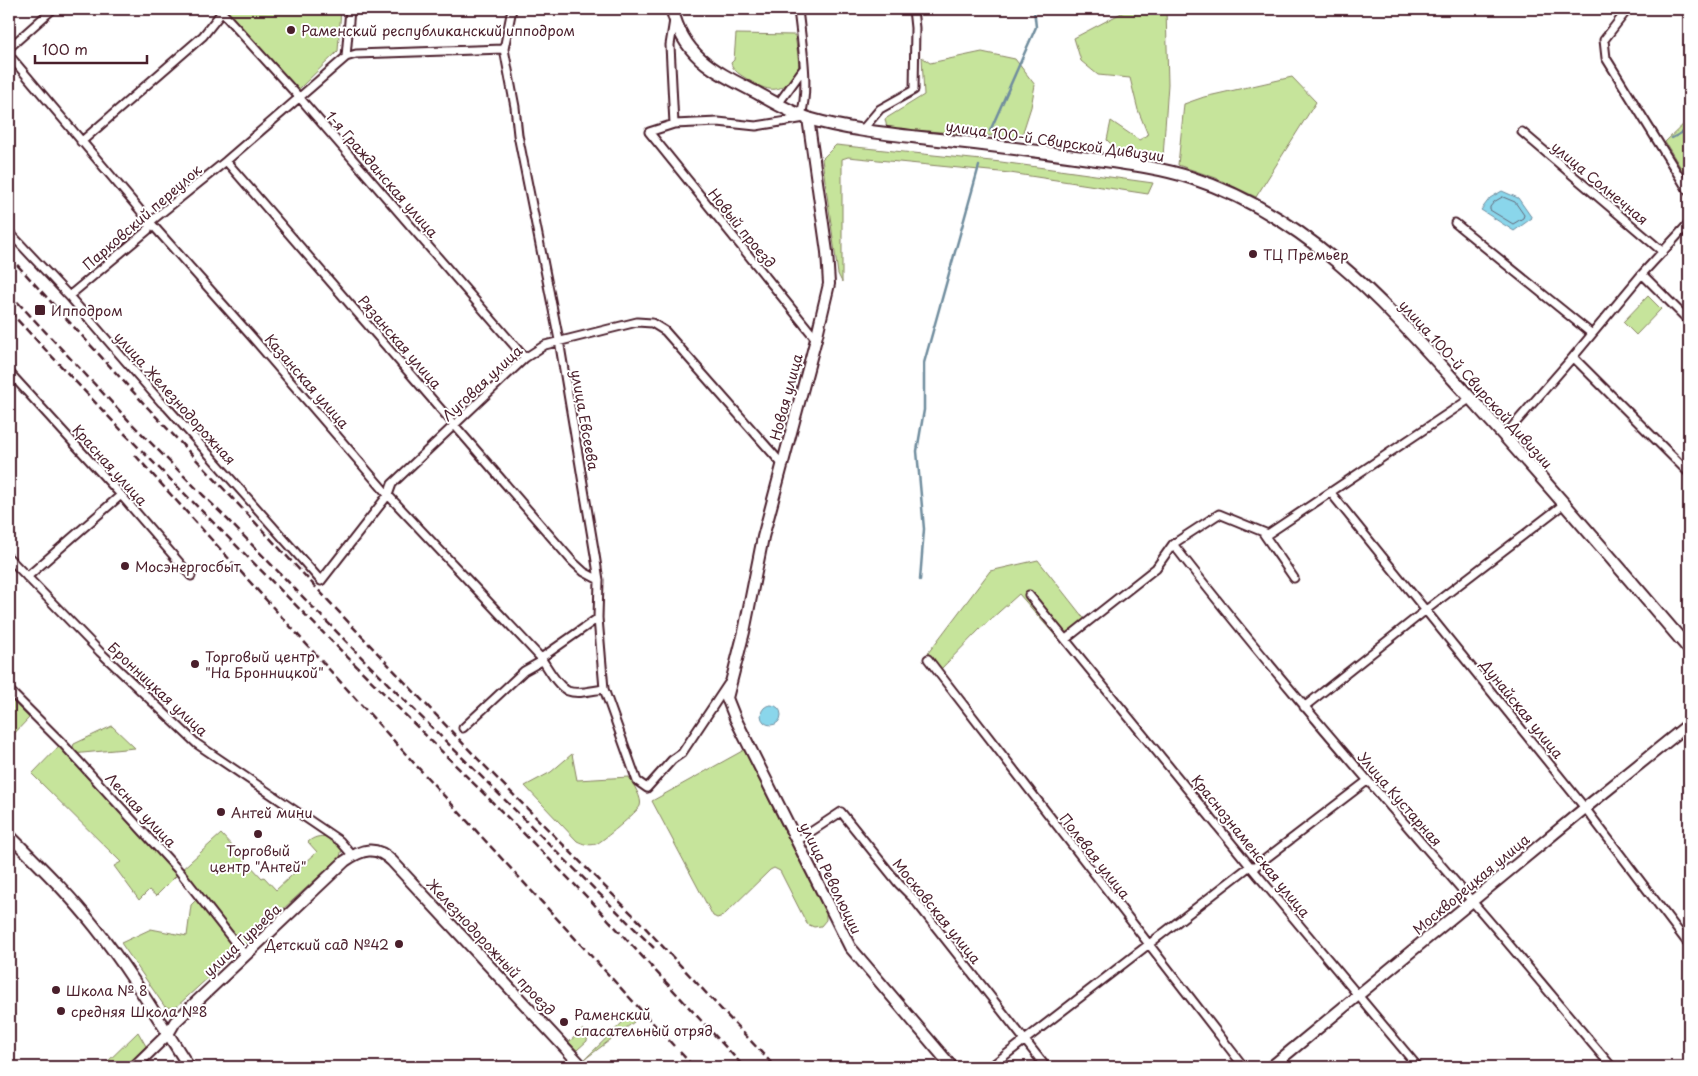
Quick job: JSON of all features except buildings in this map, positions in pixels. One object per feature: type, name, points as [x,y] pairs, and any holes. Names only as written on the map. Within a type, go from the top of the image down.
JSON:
[{"type":"main road","name":"улица 100-й Свирской Дивизии","points":[[673,13],[686,43],[707,66],[800,115],[863,129],[1118,162],[1190,177],[1214,186],[1275,215],[1303,234],[1351,273],[1428,349],[1505,435],[1689,649]]},
{"type":"street","points":[[9,48],[53,9]]},
{"type":"street","points":[[350,9],[346,57],[384,53],[504,49],[512,9]]},
{"type":"street","points":[[673,13],[670,45],[674,124],[721,122],[756,126],[800,115],[805,102],[804,67],[798,9]]},
{"type":"street","points":[[863,129],[880,109],[914,90],[915,28],[913,9]]},
{"type":"street","points":[[1628,9],[1604,40],[1606,58],[1689,192]]},
{"type":"street","points":[[81,142],[203,36],[220,11]]},
{"type":"street","name":"1-я Гражданская улица","points":[[220,11],[299,97],[525,358]]},
{"type":"street","name":"улица Евсеева","points":[[504,49],[515,107],[518,135],[559,340],[599,580],[598,618],[604,689],[637,781],[647,788],[672,760],[682,752],[731,679]]},
{"type":"street","name":"Казанская улица","points":[[9,55],[81,142],[388,495],[541,658],[559,683],[569,691],[576,692],[604,689]]},
{"type":"street","name":"Парковский переулок","points":[[69,296],[148,230],[150,222],[226,161],[346,57]]},
{"type":"street","points":[[778,104],[804,67]]},
{"type":"street","name":"Новая улица","points":[[731,679],[744,632],[763,537],[827,294],[829,275],[827,252],[800,115]]},
{"type":"street","name":"Новый проезд","points":[[674,124],[649,132],[816,340]]},
{"type":"street","name":"улица Солнечная","points":[[1522,132],[1663,252]]},
{"type":"street","name":"Рязанская улица","points":[[226,161],[572,561],[584,572],[599,580]]},
{"type":"street","points":[[1455,223],[1592,334]]},
{"type":"street","points":[[1505,435],[1574,357],[1642,274],[1689,223]]},
{"type":"street","name":"улица Железнодорожная","points":[[9,232],[69,296],[121,358],[321,582]]},
{"type":"street","points":[[1642,274],[1689,321]]},
{"type":"street","name":"Луговая улица","points":[[321,582],[388,495],[392,484],[525,358],[545,344],[559,340],[637,322],[657,326],[665,331],[782,464]]},
{"type":"street","points":[[1574,357],[1689,473]]},
{"type":"street","name":"Красная улица","points":[[9,372],[121,495],[191,576]]},
{"type":"street","points":[[1066,639],[1156,568],[1174,544],[1220,514],[1268,534],[1471,398]]},
{"type":"street","name":"Дунайская улица","points":[[1331,493],[1585,808],[1689,945]]},
{"type":"street","points":[[27,578],[121,495]]},
{"type":"street","points":[[1304,707],[1564,504]]},
{"type":"street","points":[[1263,532],[1294,578]]},
{"type":"street","name":"Улица Кустарная","points":[[1174,544],[1214,597],[1304,707],[1366,781],[1472,901],[1612,1067]]},
{"type":"street","name":"Бронницкая улица","points":[[9,558],[100,652],[197,744],[340,841],[353,856]]},
{"type":"street","name":"Краснознаменская улица","points":[[1029,595],[1250,866],[1418,1067]]},
{"type":"street","points":[[463,728],[524,671],[540,662],[541,658],[598,618]]},
{"type":"street","name":"Полевая улица","points":[[928,660],[1244,1067]]},
{"type":"street","name":"улица Революции","points":[[731,679],[727,698],[731,710],[842,934],[857,957],[952,1067]]},
{"type":"street","name":"Лесная улица","points":[[9,690],[62,743],[180,872],[245,955]]},
{"type":"street","name":"Москворецкая улица","points":[[1271,1067],[1689,724]]},
{"type":"street","points":[[990,1067],[1147,944],[1250,866],[1256,866],[1366,781]]},
{"type":"street","name":"Московская улица","points":[[797,841],[841,812],[899,884],[913,898],[1046,1067]]},
{"type":"street","points":[[9,836],[65,892],[95,927],[189,1067]]},
{"type":"street","name":"Железнодорожный проезд","points":[[353,856],[364,851],[379,852],[392,861],[580,1064]]},
{"type":"street","name":"улица Гурьева","points":[[134,1067],[168,1034],[176,1022],[245,955],[353,856]]},
{"type":"green space","name":"Раменский республиканский ипподром","points":[[224,9],[341,9],[338,51],[298,90]]},
{"type":"green space","points":[[1129,9],[1166,9],[1168,84],[1163,157],[1142,158],[1118,151],[1107,140],[1111,121],[1139,140],[1148,135],[1138,110],[1130,78],[1098,75],[1081,61],[1074,38]]},
{"type":"green space","points":[[736,34],[795,35],[799,62],[796,74],[781,88],[776,89],[765,88],[742,76],[735,71],[731,63],[734,60]]},
{"type":"green space","points":[[982,52],[1015,59],[1035,85],[1031,107],[1021,138],[887,128],[885,119],[924,95],[922,57],[930,63]]},
{"type":"green space","points":[[1292,77],[1316,102],[1256,197],[1216,178],[1178,165],[1184,104],[1204,97]]},
{"type":"green space","points":[[1689,119],[1689,181],[1665,142]]},
{"type":"green space","points":[[836,145],[1001,162],[1153,183],[1148,194],[1010,173],[848,157],[842,159],[842,282],[838,274],[822,159]]},
{"type":"green space","points":[[1648,296],[1661,309],[1636,335],[1623,322]]},
{"type":"green space","points":[[1038,560],[1086,621],[1058,639],[1019,594],[980,629],[940,670],[928,653],[990,571]]},
{"type":"green space","points":[[9,698],[29,718],[9,739]]},
{"type":"green space","points":[[112,726],[135,748],[72,754],[180,871],[221,834],[262,878],[264,877],[276,890],[317,852],[308,842],[312,839],[322,836],[331,838],[342,849],[340,857],[175,1008],[165,1007],[121,943],[151,929],[187,936],[191,905],[199,897],[180,872],[156,896],[149,890],[139,900],[114,866],[121,862],[32,774],[62,743],[71,753],[74,744]]},
{"type":"green space","points":[[744,750],[826,914],[826,920],[821,926],[814,927],[807,924],[780,871],[774,868],[723,916],[717,918],[713,916],[652,801]]},
{"type":"green space","points":[[572,754],[577,780],[629,777],[641,803],[633,814],[596,844],[591,845],[577,841],[525,786],[551,772]]},
{"type":"green space","points":[[629,1016],[634,1022],[585,1059]]},
{"type":"green space","points":[[583,1029],[588,1034],[587,1041],[577,1050],[569,1042]]},
{"type":"green space","points":[[138,1032],[146,1046],[125,1067],[102,1067]]},
{"type":"water","points":[[1502,191],[1518,198],[1532,218],[1514,231],[1481,210],[1490,198]]},
{"type":"water","points":[[771,705],[778,708],[781,715],[778,722],[771,725],[764,722],[761,715],[764,708]]},
{"type":"waterway","points":[[990,131],[1036,27],[1034,9]]},
{"type":"waterway","points":[[1672,138],[1689,129]]},
{"type":"waterway","points":[[920,580],[924,529],[917,451],[924,410],[924,363],[979,166]]},
{"type":"railway","points":[[9,256],[148,408],[383,659],[474,755],[640,922],[775,1067]]},
{"type":"railway","points":[[9,293],[132,424],[369,665],[654,948]]},
{"type":"railway","points":[[9,311],[124,433],[592,902],[744,1067]]},
{"type":"railway","points":[[135,455],[674,1046]]},
{"type":"railway","points":[[680,1052],[694,1067]]},
{"type":"place","name":"Раменский республиканский ипподром","points":[[291,30]]},
{"type":"place","name":"ТЦ Премьер","points":[[1253,254]]},
{"type":"place","name":"Ипподром","points":[[40,310]]},
{"type":"place","name":"Мосэнергосбыт","points":[[125,566]]},
{"type":"place","name":"Торговый центр \"На Бронницкой\"","points":[[195,664]]},
{"type":"place","name":"Антей мини","points":[[221,812]]},
{"type":"place","name":"Торговый центр \"Антей\"","points":[[258,834]]},
{"type":"place","name":"Детский сад №42","points":[[399,944]]},
{"type":"place","name":"Школа № 8","points":[[56,990]]},
{"type":"place","name":"средняя Школа №8","points":[[61,1011]]},
{"type":"place","name":"Раменский спасательный отряд","points":[[564,1022]]}]
